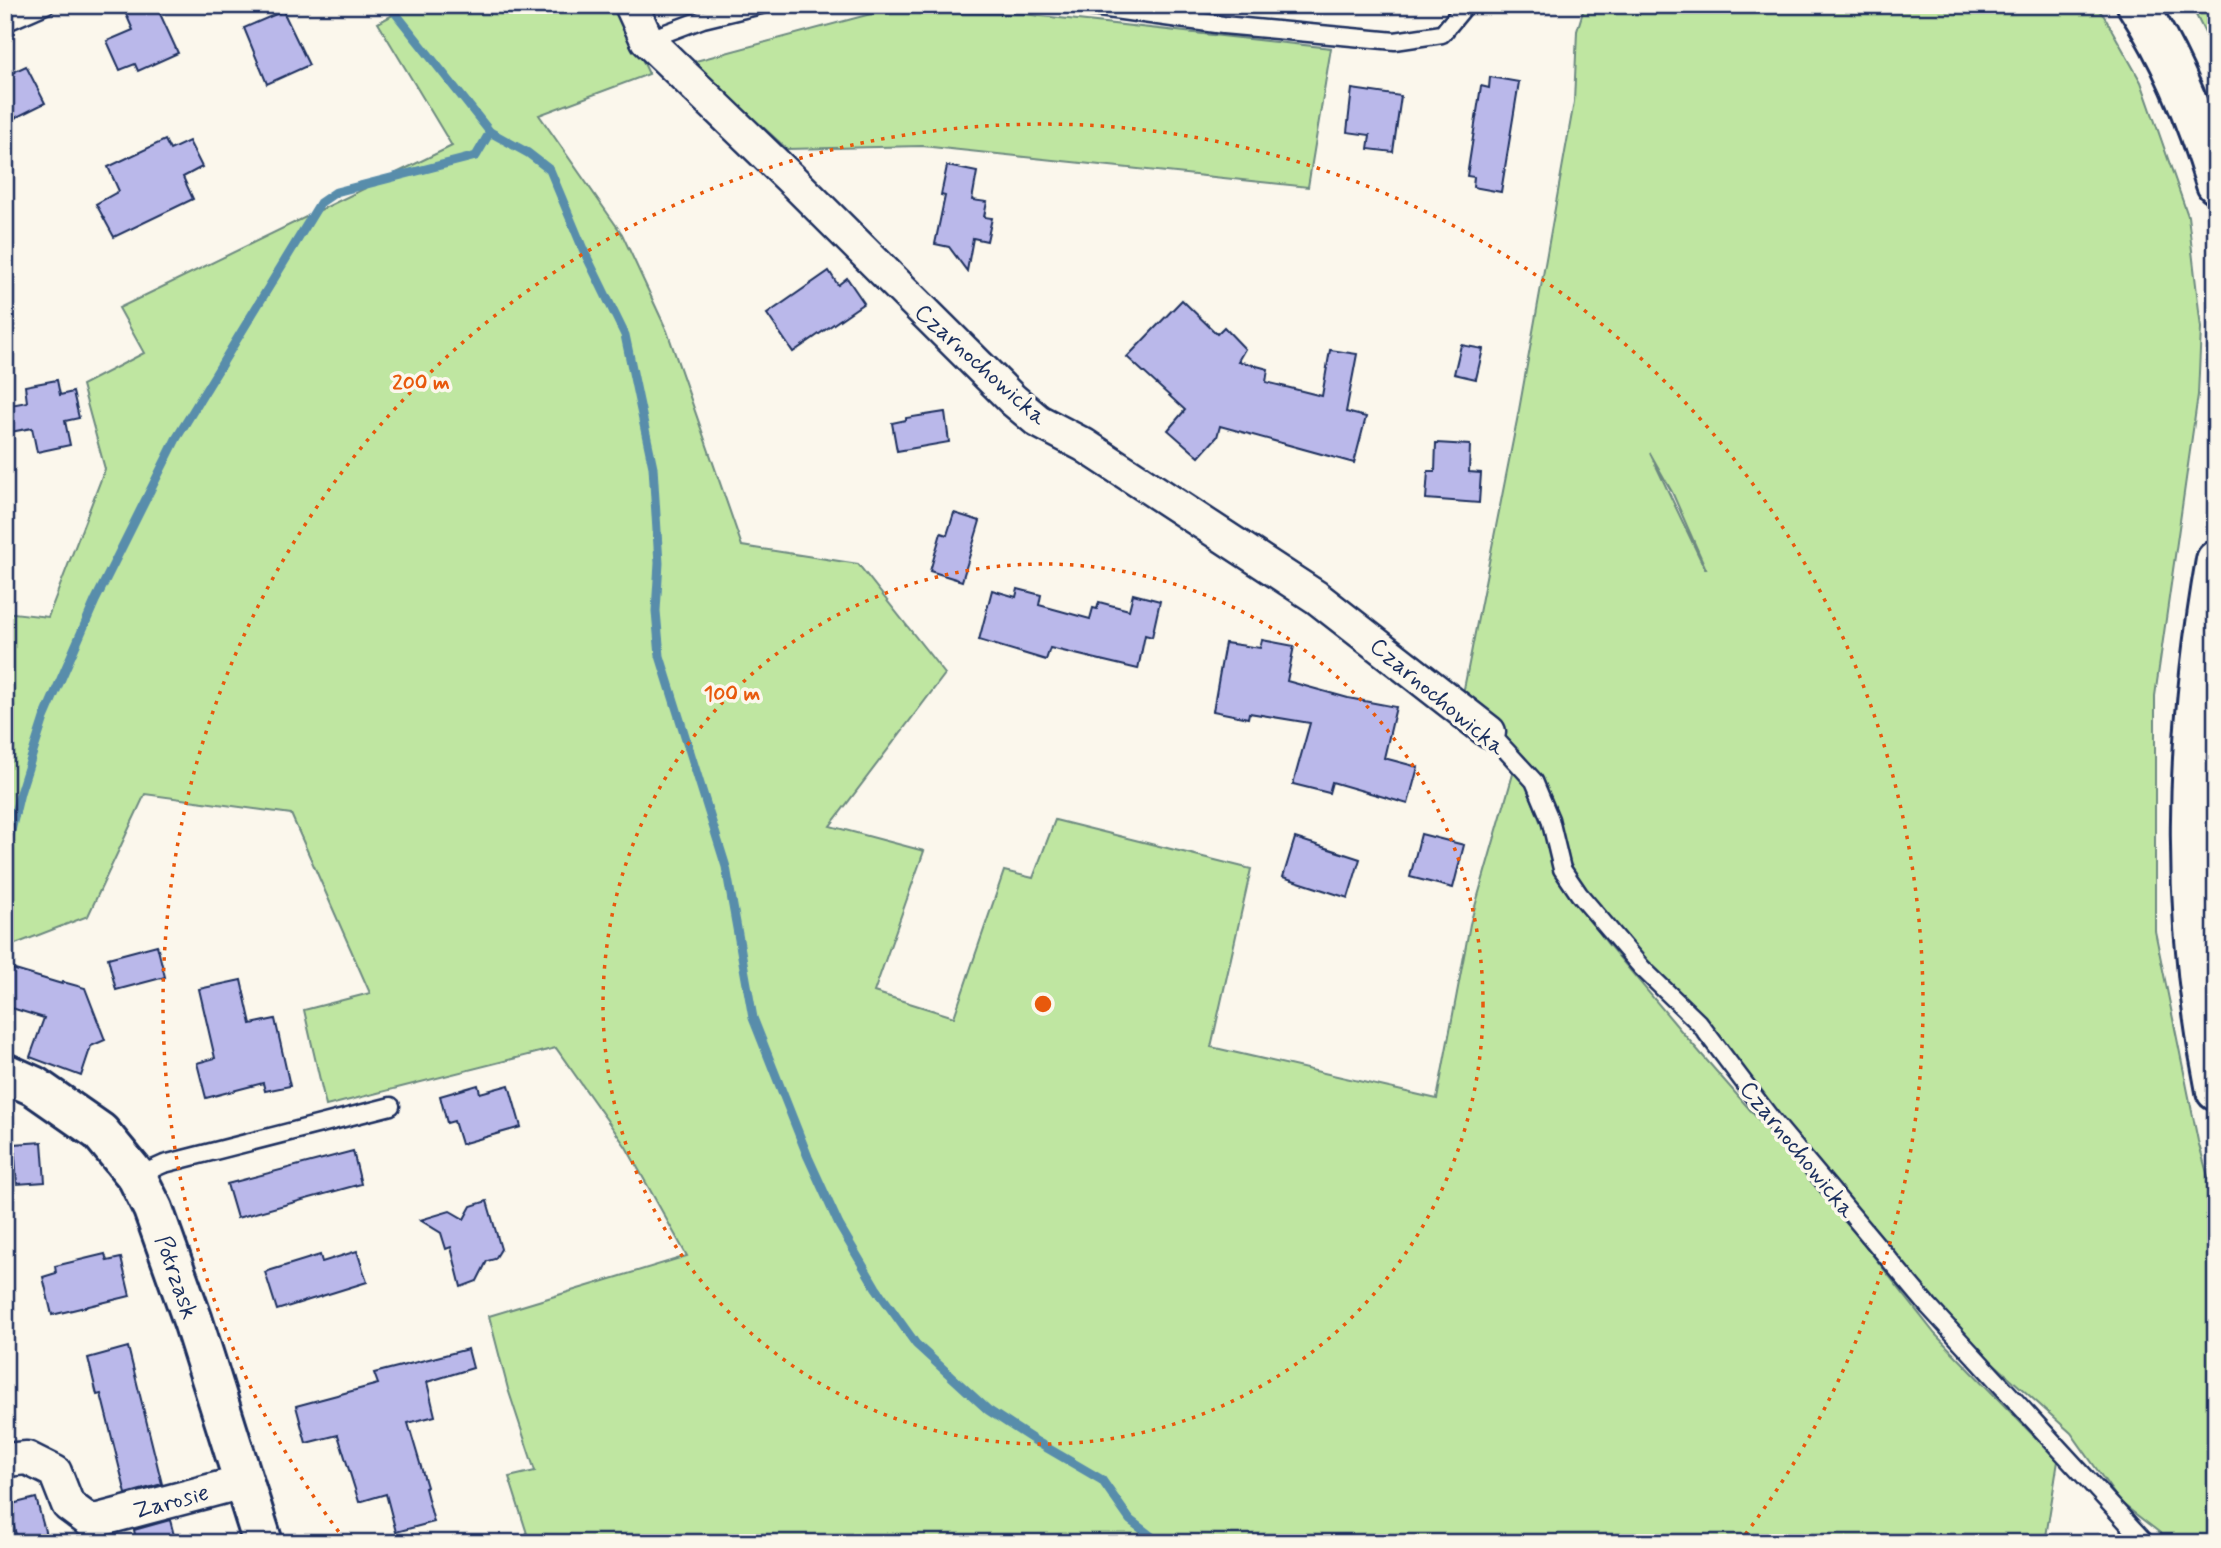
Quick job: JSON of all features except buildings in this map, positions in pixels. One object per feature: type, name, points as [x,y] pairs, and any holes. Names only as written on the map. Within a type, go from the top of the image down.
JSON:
[{"type":"street","name":"Czarnochowicka","points":[[631,5],[647,40],[1013,400],[1038,421],[1084,445],[1316,597],[1489,732]]},
{"type":"street","points":[[2137,5],[2167,56],[2188,102],[2216,184]]},
{"type":"street","points":[[2216,560],[2200,657],[2191,767],[2190,828],[2194,939],[2206,1037],[2216,1091]]},
{"type":"street","name":"Potrzask","points":[[5,1073],[34,1086],[100,1132],[137,1177],[153,1209],[193,1321],[263,1543]]},
{"type":"street","name":"Zarosie","points":[[5,1460],[27,1458],[55,1472],[68,1505],[91,1522],[243,1482]]},
{"type":"lane","points":[[5,23],[46,5]]},
{"type":"lane","points":[[647,40],[703,19],[761,5]]},
{"type":"lane","points":[[1078,5],[1223,25],[1395,41],[1442,34],[1466,5]]},
{"type":"lane","name":"Czarnochowicka","points":[[1489,732],[1534,780],[1550,820],[1562,869],[1579,894],[1642,968],[1699,1023],[1773,1121],[1929,1307],[2146,1543]]},
{"type":"lane","points":[[137,1177],[164,1164],[391,1106]]},
{"type":"green space","points":[[411,5],[617,5],[649,74],[539,115],[622,234],[667,331],[742,546],[858,564],[945,674],[830,826],[924,851],[874,992],[954,1017],[1004,871],[1033,878],[1055,820],[1251,869],[1211,1047],[1437,1099],[1470,924],[1515,767],[1525,781],[1563,883],[1607,943],[1834,1206],[1935,1334],[2058,1461],[2045,1543],[530,1543],[509,1477],[535,1471],[508,1389],[489,1316],[687,1256],[626,1147],[556,1048],[326,1106],[304,1010],[370,993],[291,814],[145,794],[88,916],[5,948],[5,612],[48,617],[105,469],[82,385],[144,353],[119,308],[452,146],[378,23]]},
{"type":"green space","points":[[1585,5],[2094,5],[2104,16],[2141,82],[2188,216],[2201,328],[2198,395],[2155,696],[2155,931],[2198,1141],[2216,1205],[2216,1543],[2168,1543],[2164,1536],[2120,1502],[2071,1433],[1941,1316],[1623,942],[1574,873],[1530,765],[1461,704],[1519,410],[1574,102],[1577,31]],"holes":[[[1650,453],[1672,492],[1706,569]]]},
{"type":"green space","points":[[2191,5],[2216,5],[2216,55]]},
{"type":"green space","points":[[878,12],[1023,14],[1331,48],[1308,187],[922,146],[787,149],[692,62]]},
{"type":"waterway","points":[[389,5],[490,132],[528,153],[550,170],[583,249],[625,335],[653,467],[659,563],[656,611],[660,656],[726,867],[753,1018],[808,1157],[839,1225],[876,1288],[916,1344],[988,1410],[1102,1480],[1130,1520],[1160,1543]]},
{"type":"waterway","points":[[5,856],[20,793],[44,718],[95,601],[176,439],[320,203],[336,192],[476,156],[490,132]]}]
